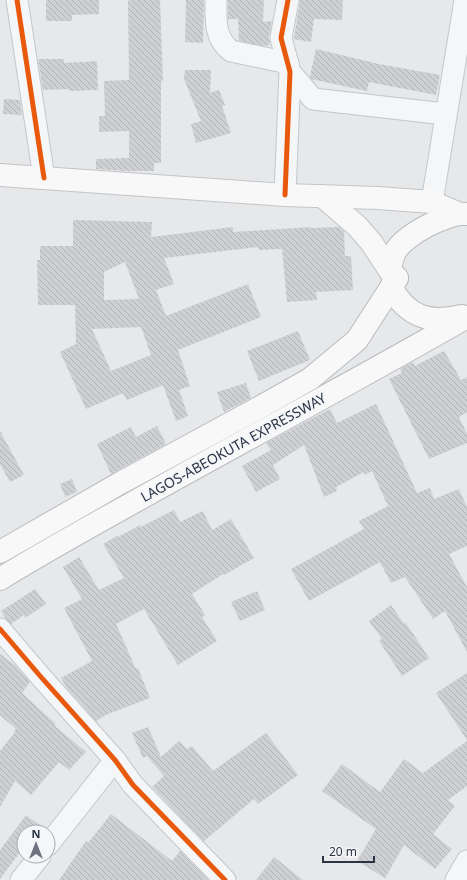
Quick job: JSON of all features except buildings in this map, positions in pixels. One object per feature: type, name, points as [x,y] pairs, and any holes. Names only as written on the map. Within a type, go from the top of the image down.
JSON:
[{"type":"main road","points":[[0,175],[285,195],[378,198],[432,202],[463,214]]},
{"type":"main road","points":[[322,196],[357,226],[371,242],[393,274]]},
{"type":"main road","points":[[463,214],[426,226],[405,239],[394,253],[391,287],[398,299],[411,312],[430,319],[451,319],[467,316]]},
{"type":"main road","name":"LAGOS-ABEOKUTA EXPRESSWAY","points":[[0,552],[122,482],[310,379],[357,340],[393,274]]},
{"type":"main road","name":"LAGOS-ABEOKUTA EXPRESSWAY","points":[[0,579],[32,559],[211,459],[386,364],[467,316]]},
{"type":"street","points":[[17,0],[44,178]]},
{"type":"street","points":[[216,0],[218,36],[225,46],[231,51],[289,67],[313,99],[445,114]]},
{"type":"street","points":[[285,195],[289,67],[282,38],[288,0]]},
{"type":"street","points":[[432,202],[445,114],[465,0]]},
{"type":"street","points":[[0,629],[115,760],[133,785],[225,880]]},
{"type":"street","points":[[56,835],[115,760]]},
{"type":"street","points":[[456,880],[467,861]]},
{"type":"street","points":[[21,880],[34,864]]},
{"type":"cycle path","points":[[17,0],[44,178]]},
{"type":"cycle path","points":[[285,195],[290,72],[281,38],[288,0]]},
{"type":"cycle path","points":[[0,629],[115,760],[133,785],[225,880]]}]
